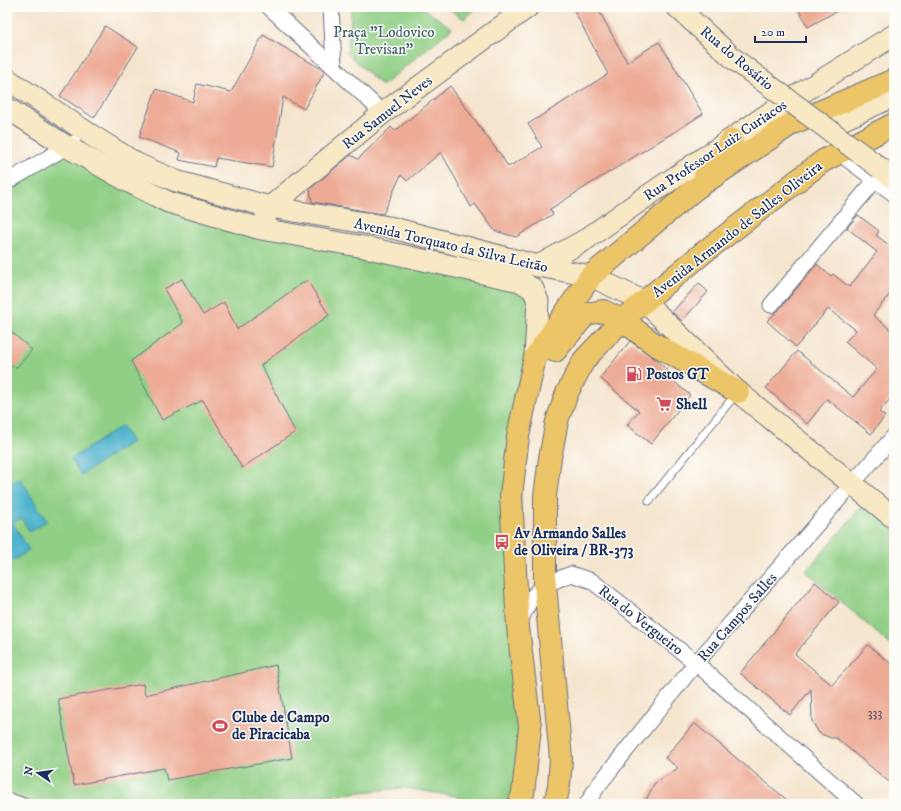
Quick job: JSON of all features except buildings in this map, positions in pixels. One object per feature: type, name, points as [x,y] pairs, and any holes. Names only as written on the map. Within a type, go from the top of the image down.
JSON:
[{"type":"main road","points":[[532,804],[535,772],[518,627],[511,496],[518,436],[535,357],[591,276],[695,190],[791,124],[894,80]]},
{"type":"main road","name":"Avenida Armando de Salles Oliveira","points":[[622,320],[754,213],[822,161],[894,124]]},
{"type":"main road","points":[[695,190],[732,140]]},
{"type":"main road","points":[[525,403],[551,357],[586,314],[603,311],[622,320],[653,343],[738,392]]},
{"type":"main road","points":[[555,804],[559,785],[561,759],[545,584],[545,496],[557,421],[567,393],[584,360],[622,320]]},
{"type":"main road","points":[[519,804],[523,793],[530,727]]},
{"type":"street","points":[[270,7],[383,113]]},
{"type":"street","points":[[331,7],[334,66]]},
{"type":"street","name":"Rua Samuel Neves","points":[[261,229],[270,207],[383,113],[528,7]]},
{"type":"street","name":"Rua do Rosário","points":[[677,7],[735,60],[815,120],[883,175]]},
{"type":"street","name":"Rua Professor Luiz Curiacos","points":[[538,266],[586,240],[636,203],[732,140],[777,108],[894,35]]},
{"type":"street","name":"Avenida Torquato da Silva Leitão","points":[[7,79],[137,164],[201,190],[270,207],[390,227],[538,266],[591,276],[645,302],[738,392],[894,518]]},
{"type":"street","points":[[815,120],[844,119],[894,96]]},
{"type":"street","name":"Avenida Torquato da Silva Leitão","points":[[7,108],[66,146],[168,202],[261,229],[364,247],[520,281],[533,289],[538,301],[535,357]]},
{"type":"street","points":[[7,182],[66,146],[91,135]]},
{"type":"street","points":[[839,152],[883,175],[894,194]]},
{"type":"street","points":[[772,305],[883,175]]},
{"type":"street","name":"Rua Campos Salles","points":[[587,804],[597,788],[696,663],[894,436]]},
{"type":"street","name":"Rua do Vergueiro","points":[[518,627],[523,612],[533,596],[545,584],[571,574],[592,581],[696,663],[856,804]]},
{"type":"lane","points":[[649,501],[738,392]]},
{"type":"lane","points":[[7,796],[30,804]]},
{"type":"green space","name":"Praça \"Lodovico Trevisan\"","points":[[352,7],[421,7],[452,28],[382,86],[347,53]]},
{"type":"green space","points":[[446,7],[478,7],[464,19]]},
{"type":"green space","name":"Clube de Campo de Piracicaba","points":[[66,146],[168,202],[533,289],[518,436],[530,727],[519,804],[473,804],[455,796],[404,788],[307,797],[287,804],[7,804],[7,182]]},
{"type":"green space","points":[[864,504],[894,530],[894,648],[806,571]]},
{"type":"water","points":[[122,426],[132,442],[81,475],[71,459]]},
{"type":"water","points":[[20,478],[47,521],[30,532],[21,518],[13,523],[29,550],[13,561],[7,551],[7,486]]},
{"type":"place","name":"Postos GT","points":[[634,374]]},
{"type":"place","name":"Shell","points":[[664,404]]},
{"type":"place","name":"Av Armando Salles de Oliveira / BR-373","points":[[502,542]]},
{"type":"place","name":"Clube de Campo de Piracicaba","points":[[220,726]]}]
